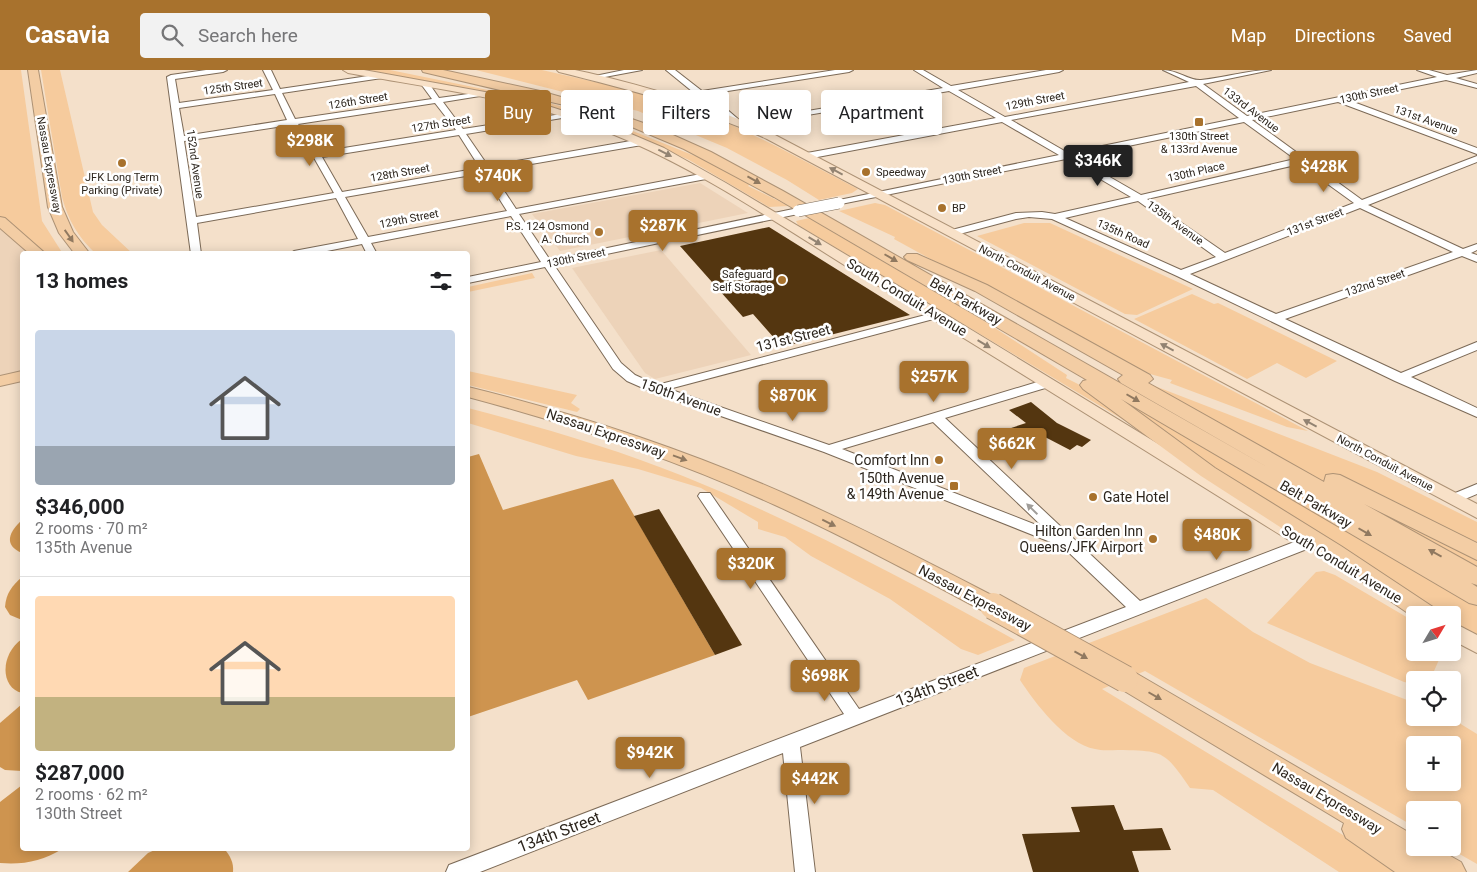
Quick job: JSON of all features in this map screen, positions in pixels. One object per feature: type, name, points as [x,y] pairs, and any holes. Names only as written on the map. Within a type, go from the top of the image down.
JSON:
[{"type":"highway","name":"Nassau Expressway","points":[[33,70],[55,207],[66,233],[81,251]]},
{"type":"highway","name":"Belt Parkway","points":[[458,70],[618,110],[689,137],[768,176],[1477,577]]},
{"type":"highway","points":[[467,70],[504,80]]},
{"type":"highway","name":"Belt Parkway","points":[[426,77],[577,105],[620,118],[671,138],[770,189],[1477,597]]},
{"type":"highway","points":[[0,221],[35,251]]},
{"type":"highway","points":[[912,257],[981,288],[1260,442],[1477,552]]},
{"type":"highway","points":[[1000,321],[1208,472],[1333,551],[1415,606]]},
{"type":"highway","points":[[0,381],[20,376]]},
{"type":"highway","name":"Nassau Expressway","points":[[470,392],[530,407],[634,442],[710,470],[797,508],[992,606],[1125,679],[1451,872]]},
{"type":"highway","points":[[470,401],[634,442]]},
{"type":"highway","points":[[1185,713],[1419,872]]},
{"type":"main road","name":"South Conduit Avenue","points":[[348,70],[382,76],[426,77],[480,94],[561,113]]},
{"type":"main road","name":"North Conduit Avenue","points":[[562,70],[643,90]]},
{"type":"main road","name":"North Conduit Avenue","points":[[729,119],[739,123]]},
{"type":"main road","name":"South Conduit Avenue","points":[[623,135],[642,142],[706,176],[937,315],[1306,543],[1413,606]]},
{"type":"main road","name":"North Conduit Avenue","points":[[764,135],[879,194],[1477,512]]},
{"type":"main road","points":[[1461,635],[1477,645]]},
{"type":"street","name":"152nd Avenue","points":[[196,251],[171,77],[223,70]]},
{"type":"street","points":[[267,70],[292,122],[318,155],[370,251]]},
{"type":"street","points":[[594,77],[638,70]]},
{"type":"street","points":[[670,70],[695,90]]},
{"type":"street","points":[[726,90],[849,70]]},
{"type":"street","name":"135th Avenue","points":[[918,70],[1140,198],[1223,257]]},
{"type":"street","points":[[811,111],[1059,70]]},
{"type":"street","name":"133rd Avenue","points":[[1167,70],[1197,83],[1361,205],[1477,259]]},
{"type":"street","name":"129th Street","points":[[807,156],[1267,70]]},
{"type":"street","points":[[1421,70],[1477,86]]},
{"type":"street","name":"130th Street","points":[[470,280],[1477,71]]},
{"type":"street","name":"125th Street","points":[[175,106],[382,76]]},
{"type":"street","name":"150th Avenue","points":[[426,77],[438,100],[617,366],[630,378],[656,389],[829,449],[1068,543]]},
{"type":"street","name":"126th Street","points":[[180,139],[480,94]]},
{"type":"street","name":"131st Avenue","points":[[1340,100],[1477,150]]},
{"type":"street","points":[[729,115],[739,123]]},
{"type":"street","name":"127th Street","points":[[318,155],[561,116]]},
{"type":"street","name":"128th Street","points":[[191,221],[642,142]]},
{"type":"street","name":"131st Street","points":[[1181,274],[1477,159]]},
{"type":"street","name":"130th Place","points":[[952,233],[1014,216],[1034,214],[1055,217],[1300,161]]},
{"type":"street","name":"129th Street","points":[[309,251],[706,176]]},
{"type":"street","name":"135th Road","points":[[1055,217],[1181,274]]},
{"type":"street","name":"132nd Street","points":[[1274,319],[1477,247]]},
{"type":"street","points":[[1181,274],[1477,413]]},
{"type":"street","name":"131st Street","points":[[656,389],[937,315]]},
{"type":"street","points":[[1399,378],[1477,346]]},
{"type":"street","points":[[829,449],[1048,383]]},
{"type":"street","points":[[936,417],[1138,609]]},
{"type":"street","points":[[1453,499],[1477,489]]},
{"type":"street","points":[[705,496],[856,718]]},
{"type":"street","name":"134th Street","points":[[456,872],[1306,543]]},
{"type":"street","points":[[791,743],[805,872]]},
{"type":"shaded area","points":[[0,70],[21,70],[42,221],[61,251],[40,251],[0,218]]},
{"type":"shaded area","points":[[41,70],[60,70],[93,212],[102,225],[130,251],[93,251],[79,235],[67,213],[62,197]]},
{"type":"shaded area","points":[[359,70],[390,70],[488,90],[485,90],[485,92]]},
{"type":"shaded area","points":[[476,70],[542,70],[630,90],[561,90],[561,92]]},
{"type":"shaded area","points":[[633,91],[643,93],[643,113],[633,110]]},
{"type":"shaded area","points":[[551,103],[561,106],[561,110],[551,107]]},
{"type":"shaded area","points":[[729,124],[739,128],[739,135],[753,135],[858,189],[852,193],[819,200],[787,180],[727,148],[696,135],[729,135]]},
{"type":"shaded area","points":[[633,131],[705,160],[750,184],[748,186],[789,206],[769,207],[689,160],[633,135]]},
{"type":"shaded area","name":"P.S. 124 Osmond A. Church","points":[[700,183],[748,213],[560,251],[532,214]]},
{"type":"shaded area","points":[[875,203],[885,205],[1308,431],[1287,427],[1170,383],[1172,380],[1150,374],[1045,322],[894,239],[895,237],[839,211]]},
{"type":"shaded area","points":[[809,218],[981,319],[1067,375],[1066,378],[1078,384],[1152,437],[798,225],[796,221]]},
{"type":"shaded area","points":[[1024,223],[1050,223],[1193,289],[1137,315],[1125,314],[977,236]]},
{"type":"shaded area","points":[[0,228],[28,251],[20,251],[20,373],[0,377]]},
{"type":"shaded area","points":[[661,250],[751,355],[655,379],[645,373],[572,268]]},
{"type":"shaded area","points":[[532,273],[535,278],[470,292],[470,287]]},
{"type":"shaded area","points":[[1192,294],[1214,304],[1218,303],[1337,361],[1306,378],[1277,363],[1247,379],[1134,319]]},
{"type":"shaded area","points":[[470,371],[577,395],[571,403],[580,409],[577,412],[470,385]]},
{"type":"shaded area","points":[[1147,383],[1377,472],[1477,522],[1477,568]]},
{"type":"shaded area","points":[[1131,408],[1138,409],[1477,606],[1477,637],[1461,626],[1461,606],[1429,606],[1215,471]]},
{"type":"shaded area","points":[[470,409],[603,447],[657,466],[726,494],[810,532],[1015,640],[978,655],[961,649],[890,599],[811,556],[785,537],[758,529],[758,522],[701,488],[638,469],[576,456],[470,424]]},
{"type":"shaded area","points":[[479,454],[503,510],[613,479],[715,655],[588,700],[577,680],[470,716],[470,456]]},
{"type":"shaded area","points":[[20,522],[20,552],[10,542],[14,529]]},
{"type":"shaded area","points":[[1324,571],[1335,575],[1406,617],[1406,661],[1438,661],[1434,671],[1406,671],[1406,682],[1404,682],[1267,623],[1316,572]]},
{"type":"shaded area","points":[[20,579],[20,619],[10,615],[5,607],[10,590]]},
{"type":"shaded area","points":[[1206,598],[1253,632],[1310,663],[1406,700],[1406,726],[1461,726],[1461,724],[1477,734],[1477,864],[1461,855],[1461,801],[1406,801],[1406,822],[1145,671],[1102,689],[1404,872],[1339,872],[1213,790],[1190,788],[1174,766],[1161,755],[1145,751],[1098,750],[1084,746],[1062,731],[1052,721],[1020,680],[1024,668]]},
{"type":"shaded area","points":[[20,641],[20,692],[10,685],[6,670],[7,661],[15,645]]},
{"type":"shaded area","points":[[20,706],[20,771],[5,770],[0,767],[0,723]]},
{"type":"shaded area","points":[[20,787],[20,851],[58,851],[48,857],[32,861],[0,863],[0,802]]},
{"type":"shaded area","points":[[152,851],[226,851],[231,859],[233,872],[128,872]]},
{"type":"building","name":"Safeguard Self Storage","points":[[769,227],[910,315],[782,347],[753,314],[743,317],[680,246]]},
{"type":"building","points":[[1031,402],[1057,423],[1091,440],[1082,447],[1077,445],[1070,450],[1045,437],[995,454],[978,439],[1026,423],[1009,410]]},
{"type":"building","points":[[659,509],[742,645],[715,655],[634,516]]},
{"type":"building","points":[[1114,805],[1124,830],[1162,828],[1171,850],[1132,851],[1139,872],[1033,872],[1022,834],[1080,832],[1071,807]]},
{"type":"place","name":"130th Street & 133rd Avenue","points":[[1199,122]]},
{"type":"place","name":"JFK Long Term Parking (Private)","points":[[122,163]]},
{"type":"place","name":"Speedway","points":[[866,172]]},
{"type":"place","name":"BP","points":[[942,208]]},
{"type":"place","name":"P.S. 124 Osmond A. Church","points":[[599,232]]},
{"type":"place","name":"Safeguard Self Storage","points":[[782,280]]},
{"type":"place","name":"Comfort Inn","points":[[939,460]]},
{"type":"place","name":"150th Avenue & 149th Avenue","points":[[954,486]]},
{"type":"place","name":"Gate Hotel","points":[[1093,497]]},
{"type":"place","name":"Hilton Garden Inn Queens/JFK Airport","points":[[1153,539]]}]
